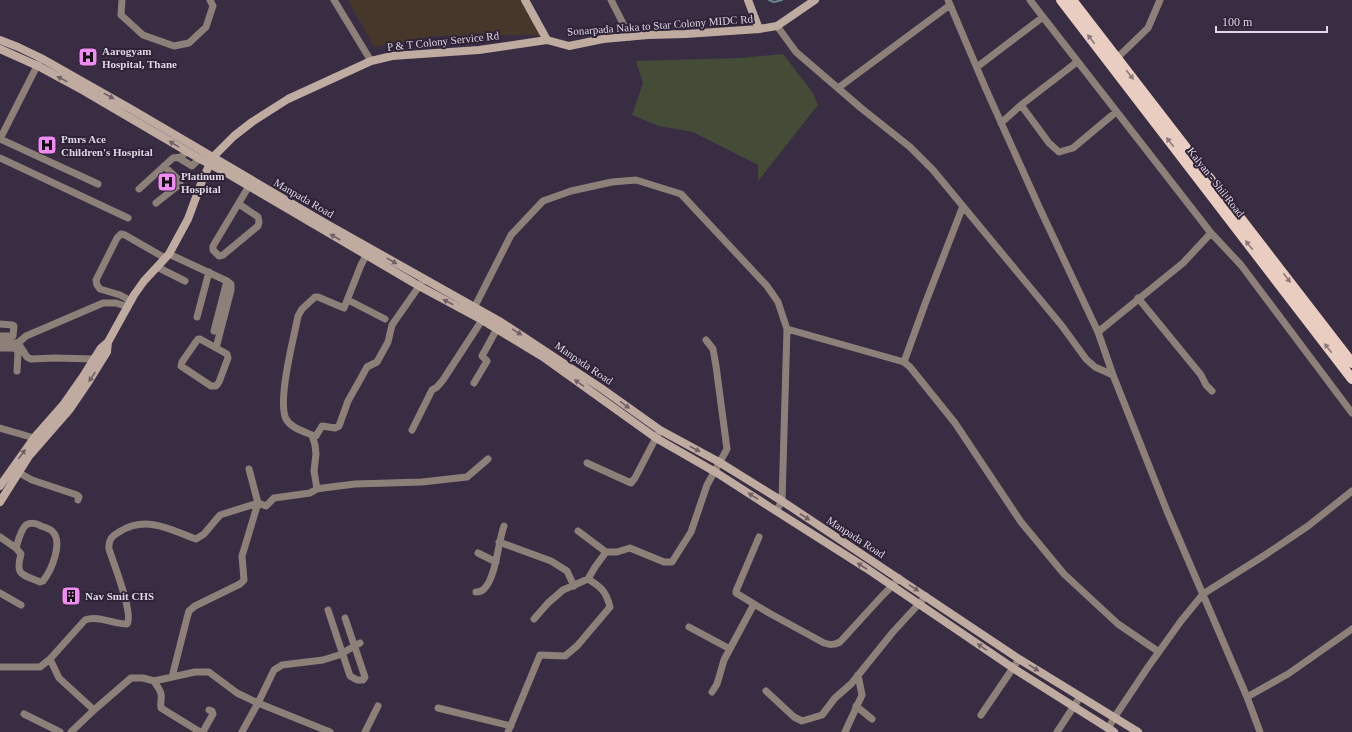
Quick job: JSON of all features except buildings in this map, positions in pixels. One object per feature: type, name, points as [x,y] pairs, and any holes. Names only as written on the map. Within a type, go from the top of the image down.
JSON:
[{"type":"main road","points":[[525,0],[547,40]]},
{"type":"main road","points":[[748,0],[759,29]]},
{"type":"main road","name":"Sonarpada Naka to Star Colony MIDC Rd","points":[[547,40],[569,46],[603,39],[759,29],[776,26],[815,0]]},
{"type":"main road","name":"Kalyan - Shil Road","points":[[1061,0],[1352,379]]},
{"type":"main road","name":"Kalyan - Shil Road","points":[[1072,0],[1352,363]]},
{"type":"main road","name":"Manpada Road","points":[[0,40],[18,47],[39,62],[86,87],[158,129],[205,152],[212,161],[249,186],[265,192]]},
{"type":"main road","name":"P & T Colony Service Rd","points":[[0,502],[3,485],[63,405],[101,348],[108,342],[129,304],[144,281],[167,256],[188,219],[202,181],[212,161],[234,136],[252,122],[288,99],[371,61],[392,56],[478,50],[547,40]]},
{"type":"main road","name":"Manpada Road","points":[[0,49],[39,62]]},
{"type":"main road","name":"Manpada Road","points":[[158,129],[200,159],[212,161],[422,283],[484,316],[545,354],[595,394],[656,438],[714,471],[892,586],[1013,668],[1111,730]]},
{"type":"main road","points":[[37,440],[70,409],[107,352],[108,342]]},
{"type":"main road","name":"Manpada Road","points":[[564,368],[601,388],[660,430],[719,462],[782,501],[1019,659],[1138,732]]},
{"type":"main road","points":[[595,394],[601,388]]},
{"type":"street","points":[[122,0],[121,15],[143,35],[174,46],[189,42],[206,27],[213,6],[210,0]]},
{"type":"street","points":[[334,0],[371,61]]},
{"type":"street","points":[[611,0],[630,37]]},
{"type":"street","points":[[1030,0],[1211,234],[1241,265],[1352,413]]},
{"type":"street","points":[[1117,58],[1148,28],[1160,0]]},
{"type":"street","points":[[838,88],[949,3],[1001,123],[1098,332],[1113,375],[1167,511],[1247,697],[1260,732]]},
{"type":"street","points":[[977,67],[1043,17]]},
{"type":"street","points":[[776,26],[796,52],[860,108],[910,147],[932,170],[1062,326],[1086,359],[1095,367],[1113,375]]},
{"type":"street","points":[[39,62],[0,139],[98,184]]},
{"type":"street","points":[[1001,123],[1021,105],[1077,62]]},
{"type":"street","points":[[1021,105],[1049,143],[1059,152],[1073,148],[1116,112]]},
{"type":"street","points":[[179,158],[187,151]]},
{"type":"street","points":[[139,189],[173,158],[179,158],[192,166],[205,152]]},
{"type":"street","points":[[0,158],[128,218]]},
{"type":"street","points":[[156,203],[180,184],[179,180],[164,166]]},
{"type":"street","points":[[473,311],[511,235],[543,201],[571,191],[612,182],[636,180],[682,194],[767,286],[778,302],[787,329],[782,501],[776,511]]},
{"type":"street","points":[[239,204],[258,217],[258,226],[223,255],[219,256],[213,250],[213,246],[249,186]]},
{"type":"street","points":[[904,362],[962,206]]},
{"type":"street","points":[[129,304],[120,295],[100,289],[96,280],[117,238],[121,234],[167,256],[227,280],[231,284],[232,290],[216,348]]},
{"type":"street","points":[[1098,332],[1183,263],[1211,234]]},
{"type":"street","points":[[368,252],[361,265],[346,306],[342,308],[315,297],[302,308],[298,316],[284,385],[283,410],[286,419],[295,428],[316,436],[322,426],[335,428],[339,426],[348,401],[367,367],[377,362],[388,342],[392,325],[422,283]]},
{"type":"street","points":[[157,266],[185,281]]},
{"type":"street","points":[[197,318],[209,272]]},
{"type":"street","points":[[214,331],[227,280]]},
{"type":"street","points":[[1138,298],[1201,375],[1206,385],[1212,391]]},
{"type":"street","points":[[348,300],[385,319]]},
{"type":"street","points":[[0,342],[18,343],[26,336],[103,304],[129,304]]},
{"type":"street","points":[[412,430],[432,390],[443,380],[484,316]]},
{"type":"street","points":[[0,324],[14,326],[13,336],[0,336]]},
{"type":"street","points":[[474,383],[487,361],[482,356],[499,326]]},
{"type":"street","points":[[787,329],[904,362],[910,367],[955,424],[1021,522],[1064,574],[1118,624],[1159,652]]},
{"type":"street","points":[[198,339],[216,348],[227,353],[228,357],[219,382],[216,386],[211,386],[181,366],[182,362],[198,339]]},
{"type":"street","points":[[578,531],[606,552],[617,552],[630,548],[664,562],[672,562],[691,532],[707,485],[726,449],[727,444],[713,349],[706,340]]},
{"type":"street","points":[[18,343],[27,357],[31,359],[55,358],[94,360]]},
{"type":"street","points":[[0,348],[14,348],[17,350],[17,371]]},
{"type":"street","points":[[0,428],[37,440]]},
{"type":"street","points":[[587,463],[631,483],[660,430]]},
{"type":"street","points":[[312,435],[316,454],[314,471],[317,489]]},
{"type":"street","points":[[0,667],[40,667],[50,659],[68,637],[85,620],[92,618],[121,624],[127,624],[129,622],[129,614],[122,588],[108,544],[112,536],[125,528],[150,523],[196,539],[204,534],[220,515],[258,503],[266,506],[274,498],[310,494],[317,489],[355,484],[422,482],[467,477],[488,459]]},
{"type":"street","points":[[172,677],[186,618],[190,611],[195,606],[240,584],[244,580],[242,556],[258,503],[249,469]]},
{"type":"street","points":[[15,470],[32,480],[77,495],[79,497],[78,500]]},
{"type":"street","points":[[1111,730],[1114,718],[1181,621],[1203,594],[1308,526],[1352,490]]},
{"type":"street","points":[[0,536],[16,548],[21,554],[18,564],[19,571],[22,574],[40,582],[43,580],[57,552],[57,540],[53,532],[36,523],[28,524],[25,526],[16,548]]},
{"type":"street","points":[[476,592],[484,589],[488,583],[496,562],[499,542],[504,526]]},
{"type":"street","points":[[759,537],[736,591],[738,594],[754,604],[824,643],[834,645],[840,642],[899,578]]},
{"type":"street","points":[[499,542],[551,562],[567,571],[574,586]]},
{"type":"street","points":[[534,619],[562,590],[588,579],[606,552]]},
{"type":"street","points":[[478,553],[496,562]]},
{"type":"street","points":[[438,708],[510,729],[540,655],[565,656],[577,646],[610,607],[607,596],[600,586],[588,579]]},
{"type":"street","points":[[0,593],[21,605]]},
{"type":"street","points":[[766,691],[794,717],[802,721],[822,715],[835,698],[851,684],[926,596]]},
{"type":"street","points":[[712,692],[718,684],[724,660],[754,604]]},
{"type":"street","points":[[328,610],[350,676],[357,680],[365,679],[357,644],[345,618]]},
{"type":"street","points":[[689,627],[730,649]]},
{"type":"street","points":[[1247,697],[1288,674],[1352,629]]},
{"type":"street","points":[[242,732],[274,670],[282,665],[323,660],[342,653],[357,644]]},
{"type":"street","points":[[50,659],[59,678],[94,710]]},
{"type":"street","points":[[981,715],[1019,659]]},
{"type":"street","points":[[71,732],[131,678],[143,678],[154,681],[195,672],[209,672],[237,693],[317,730],[330,732]]},
{"type":"street","points":[[845,732],[862,694],[858,675]]},
{"type":"street","points":[[154,681],[161,694],[161,708],[200,732],[204,730],[213,714],[209,710]]},
{"type":"street","points":[[1057,732],[1080,697]]},
{"type":"street","points":[[365,732],[378,706]]},
{"type":"street","points":[[856,706],[872,719]]},
{"type":"street","points":[[24,714],[60,732]]},
{"type":"shaded area","points":[[348,0],[521,0],[540,35],[434,36],[374,47]]},
{"type":"green space","points":[[783,54],[813,93],[818,105],[758,181],[758,165],[693,132],[659,126],[632,115],[643,83],[636,61],[740,58]]},
{"type":"waterway","points":[[769,0],[774,2],[782,0]]},
{"type":"place","name":"Aarogyam Hospital, Thane","points":[[88,57]]},
{"type":"place","name":"Pmrs Ace Children's Hospital","points":[[47,145]]},
{"type":"place","name":"Platinum Hospital","points":[[167,182]]},
{"type":"place","name":"Nav Smit CHS","points":[[71,596]]}]
